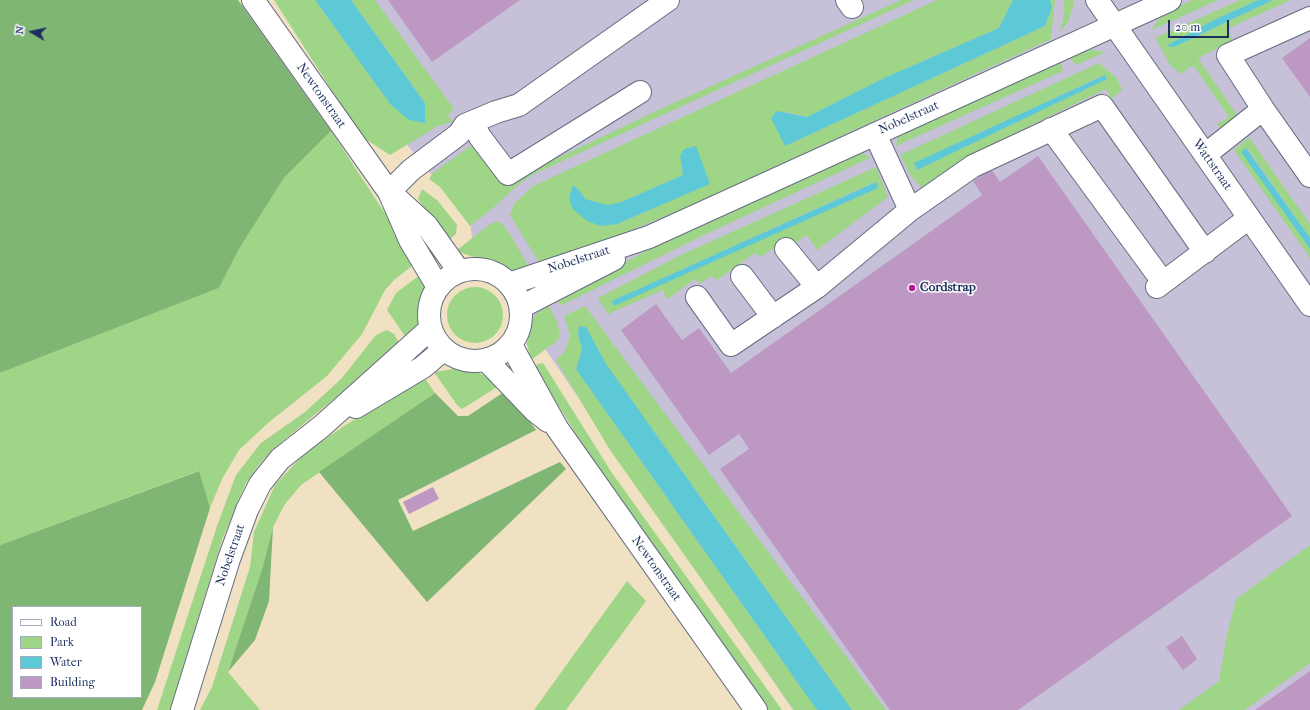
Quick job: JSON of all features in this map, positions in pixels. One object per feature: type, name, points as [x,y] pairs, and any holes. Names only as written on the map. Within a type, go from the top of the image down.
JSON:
[{"type":"street","name":"Newtonstraat","points":[[253,0],[389,192],[410,240],[438,287]]},
{"type":"street","points":[[389,192],[411,170],[459,134],[468,124],[496,112],[519,105],[668,0]]},
{"type":"street","name":"Wattstraat","points":[[1097,0],[1310,304]]},
{"type":"street","name":"Nobelstraat","points":[[509,284],[649,237],[1170,0]]},
{"type":"street","points":[[1310,18],[1228,55],[1263,109],[1310,176]]},
{"type":"street","points":[[468,124],[480,137],[508,174],[640,92]]},
{"type":"street","points":[[697,298],[731,345],[817,287],[910,210],[973,166],[1102,106],[1205,252]]},
{"type":"street","points":[[1205,155],[1263,109]]},
{"type":"street","points":[[1051,129],[1160,285],[1249,218]]},
{"type":"street","points":[[875,134],[910,210]]},
{"type":"street","name":"Newtonstraat","points":[[389,192],[427,226],[459,271]]},
{"type":"street","name":"Nobelstraat","points":[[521,307],[601,267],[649,237]]},
{"type":"street","points":[[786,249],[817,287]]},
{"type":"street","points":[[469,269],[490,271],[509,284],[516,293],[521,307],[520,327],[511,345],[500,355],[487,361],[475,362],[463,361],[453,357],[443,350],[435,340],[430,329],[428,318],[429,307],[438,287],[459,271],[469,269]]},
{"type":"street","points":[[742,276],[773,317]]},
{"type":"street","name":"Nobelstraat","points":[[182,710],[229,559],[253,497],[266,476],[280,459],[322,426],[430,329]]},
{"type":"street","name":"Newtonstraat","points":[[511,345],[557,428],[756,710]]},
{"type":"street","name":"Nobelstraat","points":[[322,426],[389,389],[423,367],[443,350]]},
{"type":"street","name":"Newtonstraat","points":[[487,361],[534,410],[557,428]]},
{"type":"shaded area","points":[[294,0],[1310,0],[1310,710],[793,710],[473,244],[470,222],[382,114]]},
{"type":"green space","points":[[0,0],[238,0],[331,131],[284,178],[239,249],[219,288],[0,373]]},
{"type":"green space","points":[[274,0],[315,0],[391,105],[425,103],[351,0],[375,0],[454,109],[448,115],[452,122],[438,126],[390,155],[361,136]]},
{"type":"green space","points":[[901,0],[914,0],[534,174],[519,184],[493,208],[470,226],[440,187],[429,179],[433,173],[476,142],[505,183],[658,110]]},
{"type":"green space","points":[[937,0],[1013,0],[999,28],[882,79],[807,117],[786,112],[785,146],[1045,26],[1052,8],[1050,0],[1055,0],[1051,39],[703,200],[613,238],[549,259],[540,264],[510,215],[514,204],[533,186]],"holes":[[[684,149],[709,184],[617,224],[601,226],[573,186],[579,190],[585,199],[607,205],[619,203],[684,175],[681,156]]]},
{"type":"green space","points":[[1064,0],[1073,0],[1074,4],[1068,22],[1060,32],[1064,14]]},
{"type":"green space","points":[[1193,0],[1218,0],[1152,30],[1157,21],[1166,12]]},
{"type":"green space","points":[[1240,0],[1258,0],[1214,20],[1167,46],[1174,47],[1273,0],[1291,0],[1229,28],[1232,41],[1198,58],[1239,118],[1222,132],[1217,124],[1229,117],[1193,65],[1181,74],[1170,65],[1155,38]]},
{"type":"green space","points":[[1086,49],[1106,52],[1076,65],[1068,56]]},
{"type":"green space","points":[[1060,59],[1063,71],[896,146],[898,133]]},
{"type":"green space","points":[[1099,63],[1117,78],[1122,90],[1112,99],[1106,89],[1027,127],[977,153],[924,190],[911,176],[900,155]],"holes":[[[1104,75],[1107,79],[916,170],[915,163]]]},
{"type":"green space","points":[[331,131],[417,262],[394,280],[385,290],[362,334],[327,376],[268,423],[239,450],[222,479],[210,508],[198,471],[0,545],[0,373],[219,288],[239,249],[284,178]]},
{"type":"green space","points":[[1249,137],[1310,224],[1310,238],[1247,148],[1242,152],[1310,249],[1310,258],[1234,150]]},
{"type":"green space","points":[[860,151],[870,158],[704,235],[562,305],[555,301],[667,239]]},
{"type":"green space","points":[[876,167],[888,197],[817,250],[807,235],[794,244],[789,238],[761,257],[755,253],[717,280],[711,276],[700,284],[695,279],[667,299],[663,290],[608,314],[598,298],[681,255]],"holes":[[[875,182],[878,188],[614,305],[612,301]]]},
{"type":"green space","points":[[422,189],[438,201],[457,225],[456,234],[449,240],[447,240],[418,199]]},
{"type":"green space","points":[[501,222],[511,236],[530,269],[518,272],[456,251],[492,223]]},
{"type":"green space","points":[[421,274],[425,281],[418,324],[407,339],[387,310],[396,293]]},
{"type":"green space","points":[[475,287],[486,289],[495,295],[501,304],[503,315],[501,326],[495,335],[486,341],[475,343],[464,341],[455,335],[449,326],[447,315],[449,304],[455,295],[464,289]]},
{"type":"green space","points":[[548,305],[557,321],[560,336],[557,341],[531,360],[527,344],[528,330],[534,316]]},
{"type":"green space","points":[[585,306],[886,710],[852,710],[606,364],[586,327],[578,335],[582,349],[576,369],[817,710],[794,710],[610,450],[556,360],[565,351],[570,335],[564,316]]},
{"type":"green space","points":[[387,330],[394,334],[400,344],[272,450],[258,466],[245,485],[222,540],[170,710],[157,710],[217,526],[236,475],[261,443],[305,412],[342,378],[376,335]]},
{"type":"green space","points":[[543,363],[612,473],[782,710],[768,710],[621,505],[534,367]]},
{"type":"green space","points":[[454,369],[477,372],[502,384],[462,409],[457,405],[434,372]]},
{"type":"green space","points":[[424,377],[435,393],[301,485],[285,504],[273,527],[263,566],[228,672],[260,710],[200,710],[212,687],[250,567],[254,532],[275,485],[305,453],[344,426]]},
{"type":"green space","points":[[507,390],[536,430],[398,500],[413,531],[560,462],[566,469],[427,602],[319,472],[435,393],[458,416],[468,416]]},
{"type":"green space","points":[[199,471],[210,508],[155,682],[142,710],[0,710],[0,545]]},
{"type":"green space","points":[[273,527],[269,601],[255,640],[228,672],[263,566]]},
{"type":"green space","points":[[1310,545],[1310,663],[1245,710],[1179,710],[1219,681],[1227,634],[1236,599]]},
{"type":"green space","points":[[627,581],[646,601],[566,710],[534,710]]},
{"type":"water","points":[[315,0],[351,0],[425,103],[425,123],[409,120],[391,105]]},
{"type":"water","points":[[1013,0],[1050,0],[1052,8],[1045,26],[785,146],[771,118],[777,111],[807,117],[882,79],[999,28]]},
{"type":"water","points":[[1258,0],[1273,0],[1174,47],[1166,46],[1214,20]]},
{"type":"water","points":[[1105,75],[1107,79],[917,170],[914,163]]},
{"type":"water","points":[[696,146],[710,184],[617,224],[601,226],[587,221],[572,208],[569,197],[573,185],[579,190],[585,199],[607,205],[619,203],[683,175],[680,156],[684,149]]},
{"type":"water","points":[[1246,148],[1310,238],[1310,249],[1241,152]]},
{"type":"water","points":[[876,182],[878,188],[614,306],[612,301]]},
{"type":"water","points":[[579,326],[586,327],[606,364],[852,710],[817,710],[576,369],[582,349],[578,335]]},
{"type":"building","points":[[388,0],[520,0],[432,62]]},
{"type":"building","points":[[1310,38],[1310,97],[1282,58]]},
{"type":"building","points":[[1038,156],[1292,516],[1018,710],[890,710],[720,469],[749,449],[739,434],[709,455],[621,330],[656,304],[682,340],[699,328],[731,373],[982,195],[973,181],[991,169],[1000,182]]},
{"type":"building","points":[[433,487],[439,499],[409,514],[403,502]]},
{"type":"building","points":[[1182,636],[1197,659],[1183,670],[1166,647]]},
{"type":"building","points":[[1310,671],[1310,710],[1255,710]]},
{"type":"place","name":"Cordstrap","points":[[912,288]]}]
